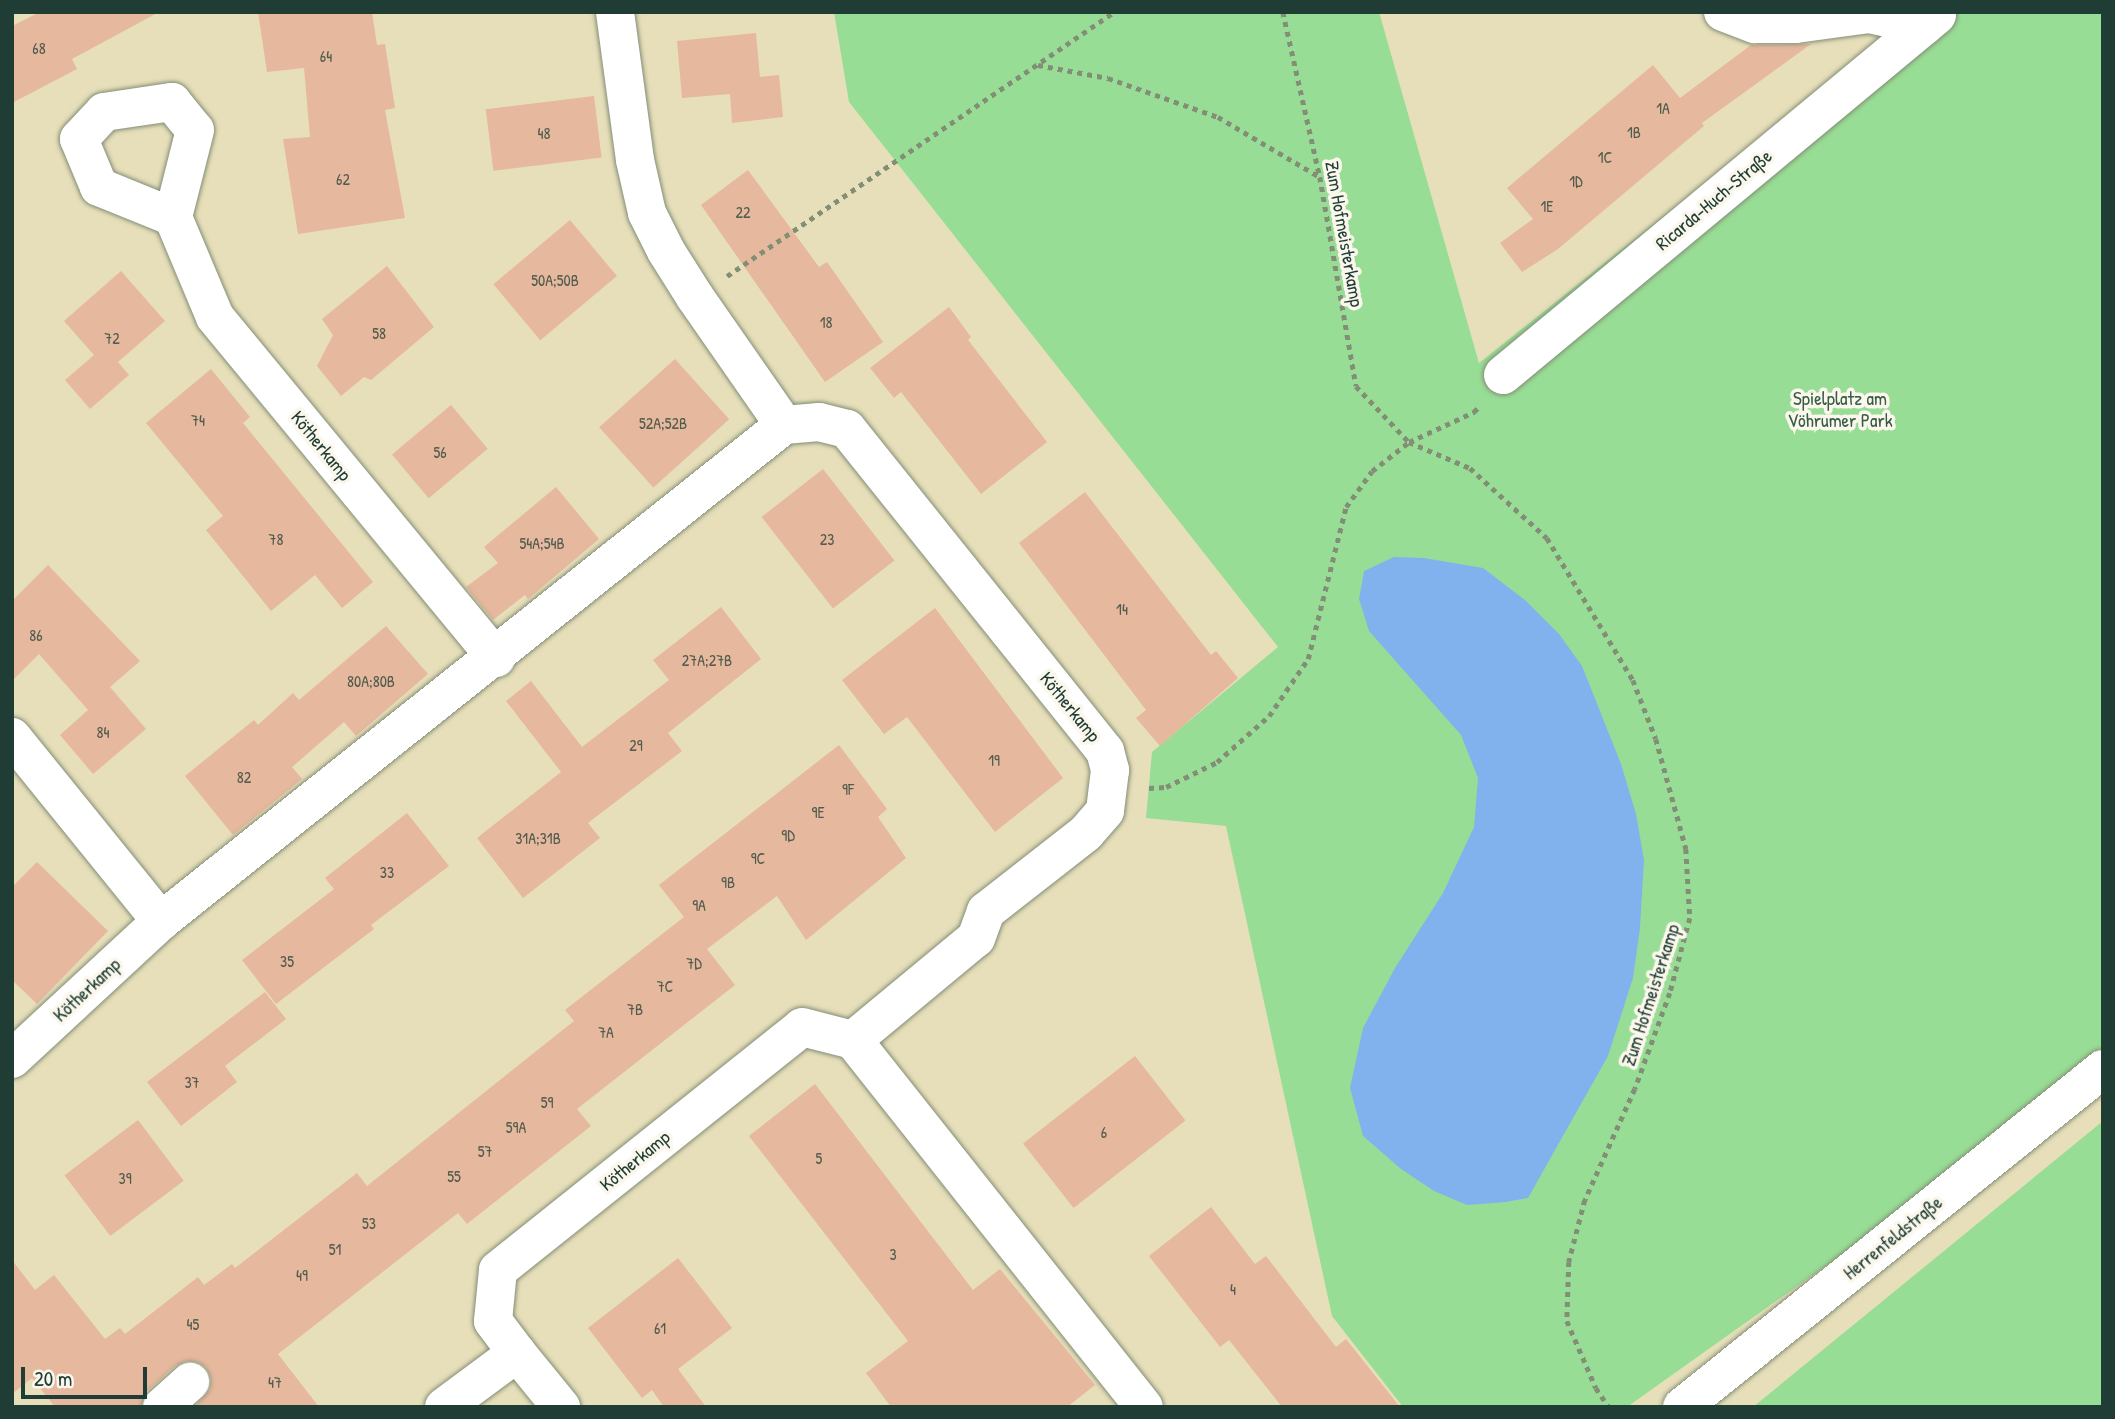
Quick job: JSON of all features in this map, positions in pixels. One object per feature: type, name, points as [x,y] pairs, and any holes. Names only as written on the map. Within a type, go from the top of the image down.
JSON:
[{"type":"street","points":[[615,12],[635,160],[647,213],[666,251],[695,297],[784,425]]},
{"type":"street","name":"Ricarda-Huch-Straße","points":[[1723,12],[1755,24],[1796,24],[1870,14],[1932,19]]},
{"type":"street","name":"Ricarda-Huch-Straße","points":[[1503,375],[1932,19]]},
{"type":"street","name":"Kötherkamp","points":[[173,217],[215,317],[495,658]]},
{"type":"street","name":"Kötherkamp","points":[[12,1059],[162,922],[784,425],[818,422],[847,429],[1105,751],[1110,770],[1110,788],[1105,811],[1086,833],[986,911],[976,938],[853,1040],[802,1027],[498,1270],[493,1321],[561,1407]]},
{"type":"street","points":[[12,737],[162,922]]},
{"type":"street","points":[[853,1040],[1144,1407]]},
{"type":"street","name":"Herrenfeldstraße","points":[[1682,1407],[2103,1069]]},
{"type":"street","points":[[444,1407],[517,1353]]},
{"type":"path","points":[[695,297],[1114,12]]},
{"type":"path","name":"Zum Hofmeisterkamp","points":[[1283,12],[1320,177],[1356,386],[1409,442],[1470,468],[1547,538],[1633,680],[1656,739],[1686,849],[1690,918],[1670,993],[1635,1088],[1585,1200],[1569,1262],[1567,1321],[1596,1388],[1609,1407]]},
{"type":"path","points":[[1038,65],[1108,78],[1218,117],[1320,177]]},
{"type":"path","points":[[1110,788],[1166,787],[1217,762],[1269,716],[1308,659],[1346,507],[1372,471],[1409,442],[1474,412],[1503,375]]},
{"type":"green space","name":"Spielplatz am Vöhrumer Park","points":[[834,12],[1379,12],[1479,363],[1920,12],[2103,12],[2103,1069],[1627,1407],[1403,1407],[1332,1316],[1226,826],[1146,818],[1152,752],[1278,647],[849,102]]},
{"type":"green space","points":[[2103,1121],[2103,1407],[1753,1407]]},
{"type":"water","points":[[1394,557],[1424,558],[1483,568],[1525,600],[1559,634],[1582,666],[1621,764],[1636,814],[1644,860],[1640,928],[1633,978],[1608,1056],[1528,1198],[1467,1205],[1434,1191],[1401,1169],[1363,1136],[1350,1088],[1363,1028],[1395,968],[1443,893],[1474,827],[1478,778],[1461,735],[1369,631],[1359,599],[1364,571]]},
{"type":"building","points":[[40,12],[159,12],[72,59],[77,69],[12,103],[12,26]]},
{"type":"building","points":[[258,12],[372,12],[377,45],[385,44],[395,108],[385,110],[405,218],[298,234],[283,139],[310,137],[304,68],[267,72]]},
{"type":"building","points":[[756,33],[760,77],[779,75],[783,117],[732,123],[730,94],[682,98],[677,41]]},
{"type":"building","points":[[1811,44],[1702,123],[1704,126],[1558,249],[1522,272],[1500,243],[1533,219],[1507,188],[1653,65],[1680,98],[1751,45]]},
{"type":"building","points":[[594,96],[602,158],[493,171],[486,109]]},
{"type":"building","points":[[748,170],[819,267],[827,262],[883,342],[825,382],[701,205]]},
{"type":"building","points":[[570,220],[617,276],[540,340],[493,284]]},
{"type":"building","points":[[387,266],[434,327],[371,380],[364,377],[341,396],[317,366],[333,335],[322,319]]},
{"type":"building","points":[[121,271],[165,321],[118,362],[129,375],[90,409],[65,380],[94,355],[64,321]]},
{"type":"building","points":[[949,307],[971,337],[968,340],[1047,442],[981,494],[901,392],[894,398],[870,368]]},
{"type":"building","points":[[675,359],[729,419],[653,487],[599,427]]},
{"type":"building","points":[[211,369],[250,417],[243,423],[373,582],[342,608],[315,575],[271,611],[206,530],[223,516],[146,423]]},
{"type":"building","points":[[451,405],[488,449],[429,498],[392,454]]},
{"type":"building","points":[[823,469],[894,560],[833,608],[762,517]]},
{"type":"building","points":[[556,487],[599,539],[528,599],[525,595],[493,620],[466,587],[498,563],[484,547]]},
{"type":"building","points":[[1085,492],[1211,655],[1216,651],[1238,678],[1160,746],[1136,718],[1146,710],[1019,543]]},
{"type":"building","points":[[48,565],[140,661],[110,687],[146,729],[93,774],[60,735],[88,710],[39,654],[12,681],[12,601]]},
{"type":"building","points":[[721,607],[761,659],[668,733],[682,751],[588,823],[600,838],[523,898],[477,838],[561,772],[506,701],[531,681],[582,747],[669,680],[653,660]]},
{"type":"building","points":[[935,608],[1063,778],[995,832],[907,717],[884,734],[842,680]]},
{"type":"building","points":[[386,626],[428,674],[356,736],[344,722],[292,767],[302,779],[233,835],[185,776],[254,720],[258,725],[293,693],[299,700]]},
{"type":"building","points":[[839,745],[887,809],[878,817],[906,858],[806,940],[777,896],[707,949],[735,985],[577,1109],[591,1126],[467,1224],[458,1213],[278,1354],[319,1407],[195,1407],[210,1389],[211,1378],[206,1367],[197,1362],[186,1361],[175,1366],[147,1391],[141,1407],[55,1407],[32,1378],[12,1394],[12,1260],[35,1290],[54,1275],[105,1339],[120,1328],[125,1334],[198,1277],[204,1285],[232,1264],[235,1268],[357,1173],[367,1186],[574,1021],[565,1010],[684,917],[659,885]]},
{"type":"building","points":[[407,813],[449,866],[371,925],[374,929],[276,1004],[242,960],[334,889],[325,878]]},
{"type":"building","points":[[37,862],[108,931],[37,1004],[12,980],[12,887]]},
{"type":"building","points":[[265,992],[286,1019],[225,1066],[237,1082],[181,1126],[147,1082]]},
{"type":"building","points":[[1135,1056],[1185,1121],[1074,1208],[1023,1143]]},
{"type":"building","points":[[815,1084],[973,1290],[1000,1269],[1095,1385],[1067,1407],[891,1407],[866,1373],[908,1341],[749,1136]]},
{"type":"building","points":[[138,1120],[184,1181],[110,1236],[65,1175]]},
{"type":"building","points":[[1211,1207],[1255,1264],[1266,1256],[1336,1347],[1346,1339],[1400,1407],[1282,1407],[1229,1340],[1220,1347],[1149,1256]]},
{"type":"building","points":[[678,1258],[732,1328],[678,1369],[706,1407],[664,1407],[652,1390],[642,1398],[588,1328]]}]
